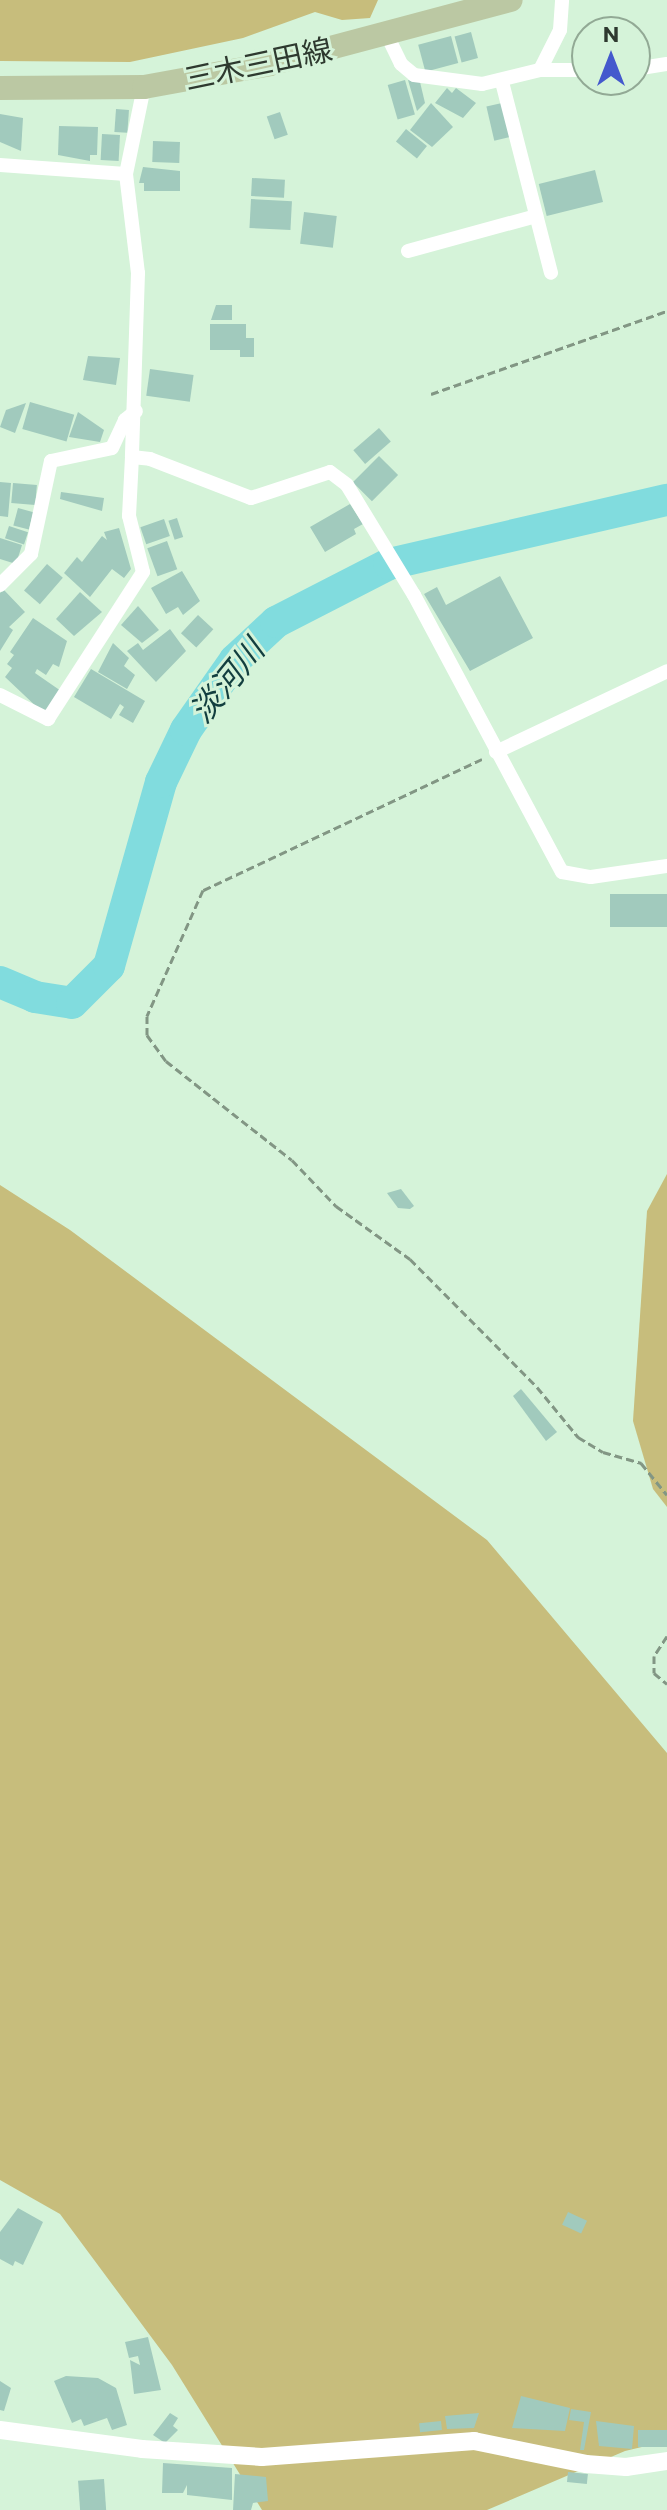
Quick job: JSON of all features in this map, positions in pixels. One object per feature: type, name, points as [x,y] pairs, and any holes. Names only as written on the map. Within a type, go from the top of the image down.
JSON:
[{"type":"main road","name":"三木三田線","points":[[0,88],[144,87],[270,64],[511,0]]},
{"type":"street","points":[[540,70],[560,30],[562,0]]},
{"type":"street","points":[[386,33],[401,64],[414,75],[502,82],[540,70],[571,70]]},
{"type":"street","points":[[502,82],[551,273]]},
{"type":"street","points":[[0,695],[48,719],[60,709],[143,572],[129,516],[136,411],[138,273],[126,174],[144,87]]},
{"type":"street","points":[[0,165],[126,174]]},
{"type":"street","points":[[408,251],[536,216]]},
{"type":"street","points":[[0,585],[31,554],[51,461],[112,448],[125,420],[136,411]]},
{"type":"street","points":[[132,457],[150,459],[251,498],[330,472],[347,485],[414,595],[562,872],[591,877],[667,866]]},
{"type":"street","points":[[496,752],[667,671]]},
{"type":"street","points":[[0,2430],[142,2449],[262,2457],[474,2441],[586,2464],[626,2467],[667,2461]]},
{"type":"path","points":[[431,394],[667,311]]},
{"type":"path","points":[[496,752],[203,890],[145,1024],[166,1061],[292,1160],[336,1206],[410,1259],[537,1387],[578,1437],[603,1452],[641,1463],[667,1495]]},
{"type":"path","points":[[667,1636],[654,1656],[654,1673],[667,1684]]},
{"type":"shaded area","points":[[0,0],[378,0],[370,18],[342,20],[315,12],[243,38],[130,62],[0,61]]},
{"type":"shaded area","points":[[667,1174],[667,1507],[653,1489],[633,1421],[647,1211]]},
{"type":"shaded area","points":[[0,1185],[70,1230],[487,1540],[667,1753],[667,2441],[625,2451],[487,2510],[262,2510],[172,2365],[60,2214],[0,2180]]},
{"type":"building","points":[[471,32],[478,58],[462,62],[455,36]]},
{"type":"building","points":[[451,36],[458,63],[425,72],[418,45]]},
{"type":"building","points":[[405,80],[415,115],[398,120],[388,85]]},
{"type":"building","points":[[408,80],[420,82],[425,103],[417,111]]},
{"type":"building","points":[[447,88],[452,93],[456,88],[476,103],[463,118],[435,103]]},
{"type":"building","points":[[431,103],[453,127],[432,147],[410,130]]},
{"type":"building","points":[[502,103],[510,137],[494,141],[486,107]]},
{"type":"building","points":[[116,109],[129,110],[127,133],[114,132]]},
{"type":"building","points":[[280,112],[288,135],[275,139],[267,117]]},
{"type":"building","points":[[0,114],[23,118],[21,151],[0,142]]},
{"type":"building","points":[[59,126],[98,127],[97,155],[90,155],[90,161],[58,155]]},
{"type":"building","points":[[406,129],[427,146],[417,158],[396,141]]},
{"type":"building","points":[[102,134],[120,135],[119,161],[101,160]]},
{"type":"building","points":[[153,141],[180,142],[179,163],[152,162]]},
{"type":"building","points":[[143,167],[180,171],[180,191],[144,191],[144,183],[139,183]]},
{"type":"building","points":[[595,170],[603,202],[547,216],[539,184]]},
{"type":"building","points":[[252,178],[285,180],[284,198],[251,196]]},
{"type":"building","points":[[251,199],[292,201],[290,230],[249,228]]},
{"type":"building","points":[[304,212],[337,216],[333,248],[300,244]]},
{"type":"building","points":[[216,305],[232,305],[232,320],[211,320]]},
{"type":"building","points":[[210,324],[246,324],[246,338],[254,338],[254,357],[240,357],[240,350],[210,350]]},
{"type":"building","points":[[88,356],[120,358],[116,385],[83,380]]},
{"type":"building","points":[[150,369],[194,375],[190,402],[146,396]]},
{"type":"building","points":[[30,402],[74,415],[67,442],[22,429]]},
{"type":"building","points":[[26,403],[15,433],[0,427],[6,410]]},
{"type":"building","points":[[78,412],[104,430],[100,442],[69,437]]},
{"type":"building","points":[[379,428],[391,442],[365,464],[353,450]]},
{"type":"building","points":[[379,456],[398,475],[372,501],[353,482]]},
{"type":"building","points":[[0,482],[11,483],[8,517],[0,516]]},
{"type":"building","points":[[13,483],[37,485],[35,505],[11,503]]},
{"type":"building","points":[[61,492],[104,498],[102,511],[60,499]]},
{"type":"building","points":[[350,504],[363,524],[354,529],[356,534],[325,552],[310,527]]},
{"type":"building","points":[[18,508],[33,512],[29,530],[13,525]]},
{"type":"building","points":[[177,518],[183,537],[175,540],[168,521]]},
{"type":"building","points":[[164,519],[170,536],[146,544],[140,527]]},
{"type":"building","points":[[9,526],[28,532],[24,545],[5,538]]},
{"type":"building","points":[[119,528],[131,569],[124,578],[112,569],[90,597],[64,573],[77,557],[82,562],[102,536],[107,540],[104,532]]},
{"type":"building","points":[[0,538],[22,545],[16,564],[0,559]]},
{"type":"building","points":[[167,541],[177,569],[158,576],[147,548]]},
{"type":"building","points":[[47,564],[63,578],[40,604],[24,590]]},
{"type":"building","points":[[182,571],[200,601],[183,615],[178,607],[166,614],[151,588]]},
{"type":"building","points":[[500,576],[533,638],[470,671],[424,594],[437,587],[446,605]]},
{"type":"building","points":[[4,590],[25,612],[9,627],[13,630],[0,651],[0,593]]},
{"type":"building","points":[[80,592],[102,612],[74,636],[56,619]]},
{"type":"building","points":[[138,606],[159,630],[142,643],[121,625]]},
{"type":"building","points":[[198,615],[213,629],[196,648],[181,633]]},
{"type":"building","points":[[33,618],[67,641],[59,667],[53,664],[46,675],[37,669],[35,673],[61,691],[48,709],[41,711],[5,677],[12,668],[7,664],[14,655],[10,652]]},
{"type":"building","points":[[170,629],[186,651],[156,682],[127,651],[138,643],[143,650]]},
{"type":"building","points":[[113,643],[129,658],[124,666],[135,675],[127,689],[98,672]]},
{"type":"building","points":[[91,669],[145,701],[133,723],[119,715],[124,707],[120,704],[111,719],[74,697]]},
{"type":"building","points":[[610,894],[667,894],[667,927],[610,927]]},
{"type":"building","points":[[401,1189],[414,1206],[410,1209],[398,1208],[387,1193]]},
{"type":"building","points":[[521,1389],[557,1432],[546,1441],[513,1396]]},
{"type":"building","points":[[18,2208],[43,2222],[23,2265],[15,2261],[13,2266],[0,2259],[0,2232]]},
{"type":"building","points":[[568,2212],[587,2221],[581,2234],[562,2225]]},
{"type":"building","points":[[148,2337],[161,2390],[134,2394],[130,2360],[140,2365],[138,2356],[129,2358],[125,2342]]},
{"type":"building","points":[[66,2376],[98,2378],[116,2388],[127,2425],[112,2430],[107,2418],[84,2426],[81,2419],[72,2423],[54,2381]]},
{"type":"building","points":[[0,2381],[11,2388],[4,2411],[0,2410]]},
{"type":"building","points":[[521,2396],[570,2408],[565,2431],[512,2428]]},
{"type":"building","points":[[571,2409],[591,2412],[584,2450],[580,2450],[584,2422],[569,2420]]},
{"type":"building","points":[[170,2413],[178,2418],[173,2426],[178,2430],[165,2443],[153,2435]]},
{"type":"building","points":[[479,2413],[474,2428],[447,2429],[445,2416]]},
{"type":"building","points":[[441,2421],[442,2430],[420,2432],[419,2423]]},
{"type":"building","points":[[596,2421],[634,2426],[632,2449],[599,2446]]},
{"type":"building","points":[[638,2430],[667,2430],[667,2447],[638,2447]]},
{"type":"building","points":[[163,2463],[232,2468],[232,2500],[187,2495],[187,2485],[183,2493],[162,2493]]},
{"type":"building","points":[[568,2472],[588,2474],[587,2484],[567,2482]]},
{"type":"building","points":[[235,2474],[266,2477],[268,2501],[253,2503],[251,2510],[233,2510]]},
{"type":"building","points":[[104,2479],[106,2510],[80,2510],[78,2481]]},
{"type":"waterway","name":"淡河川","points":[[0,982],[35,997],[72,1003],[109,966],[161,782],[186,730],[235,660],[276,622],[389,564],[667,500]]}]
